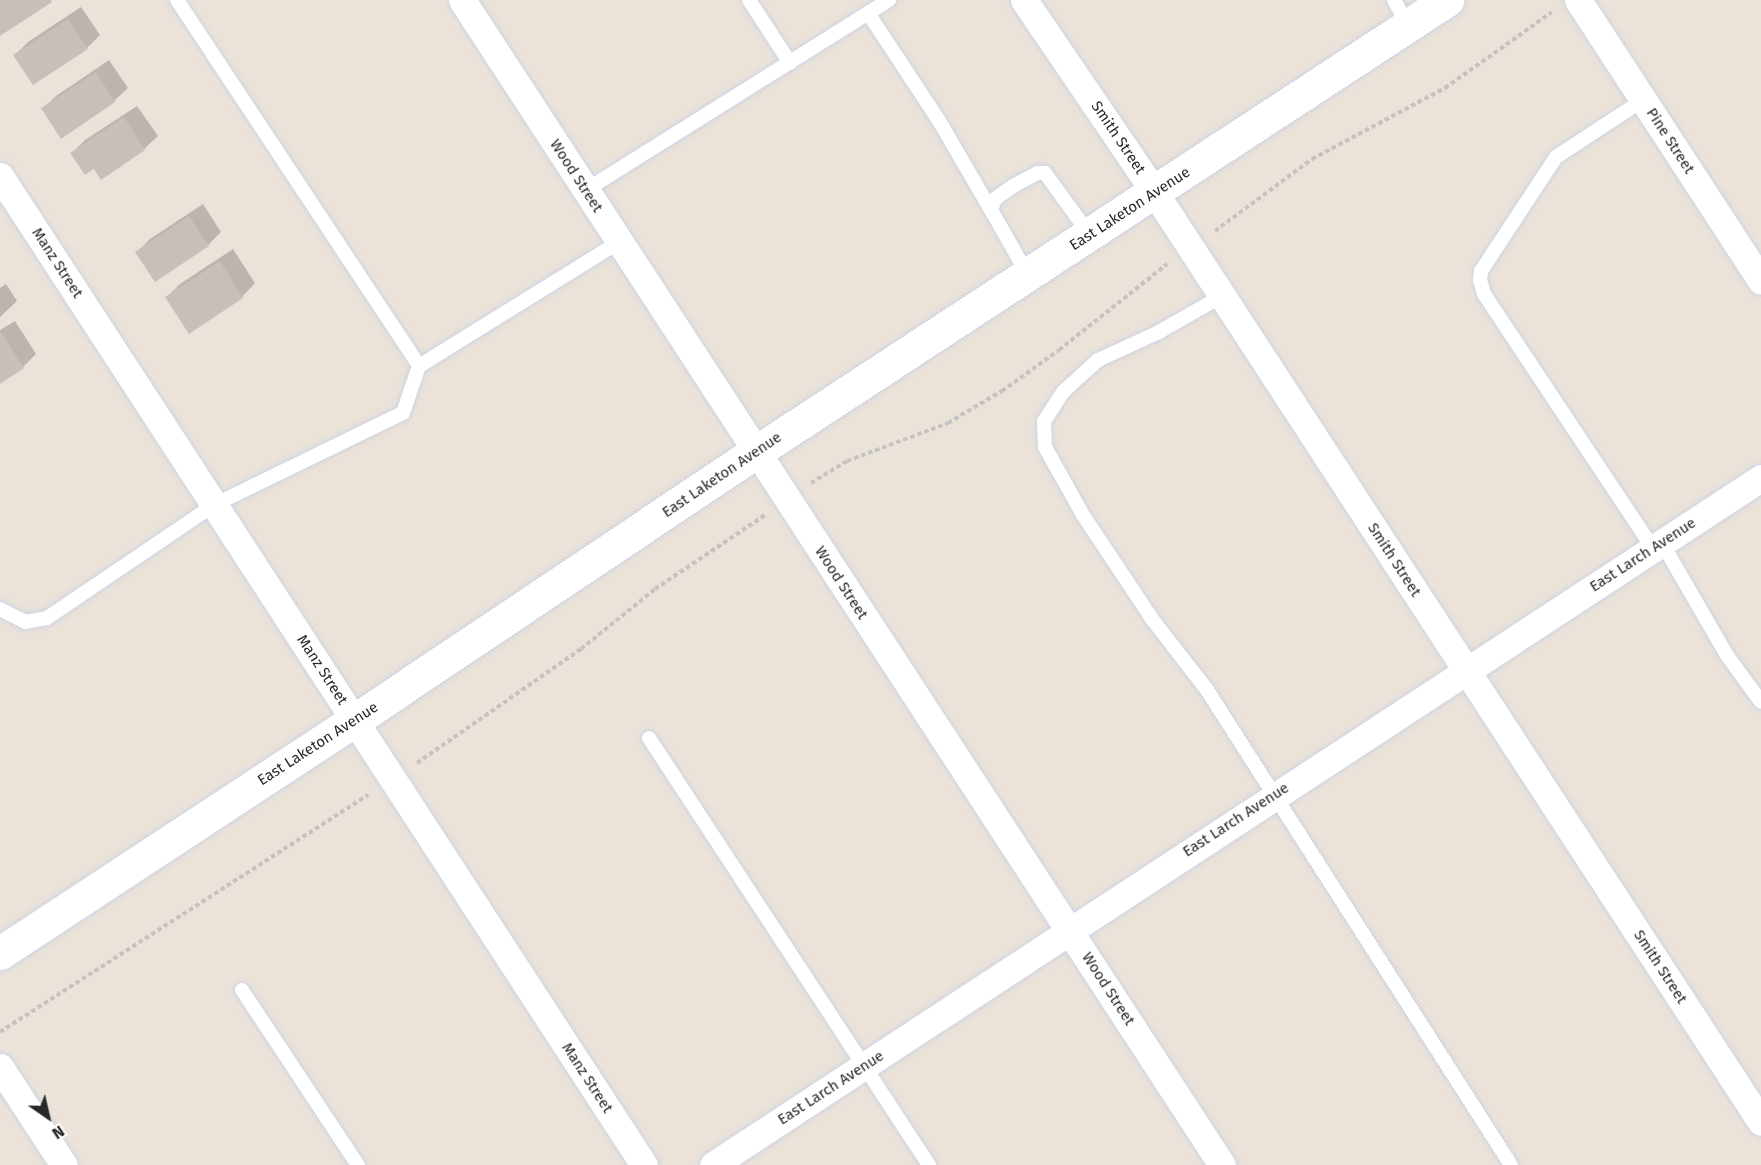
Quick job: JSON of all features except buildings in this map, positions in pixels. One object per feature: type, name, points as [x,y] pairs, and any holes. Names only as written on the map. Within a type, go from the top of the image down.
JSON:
[{"type":"main road","name":"East Laketon Avenue","points":[[0,952],[355,720],[756,452],[1155,193],[1401,12],[1447,0]]},
{"type":"street","name":"Wood Street","points":[[462,0],[1222,1165]]},
{"type":"street","name":"Smith Street","points":[[1024,0],[1155,193],[1761,1122]]},
{"type":"street","name":"Pine Street","points":[[1578,0],[1761,281]]},
{"type":"street","name":"Manz Street","points":[[0,176],[644,1165]]},
{"type":"street","name":"East Larch Avenue","points":[[713,1165],[1273,795],[1761,478]]},
{"type":"street","points":[[0,1067],[64,1165]]},
{"type":"lane","points":[[177,0],[419,366]]},
{"type":"lane","points":[[749,0],[790,63]]},
{"type":"lane","points":[[586,190],[889,0]]},
{"type":"lane","points":[[868,13],[938,119],[1028,276]]},
{"type":"lane","points":[[1643,100],[1556,157],[1481,271],[1480,280],[1484,294],[1657,545],[1726,654],[1761,702]]},
{"type":"lane","points":[[991,210],[995,200],[1013,186],[1037,173],[1045,173],[1090,235]]},
{"type":"lane","points":[[0,609],[25,622],[47,618],[214,505],[403,413],[419,366],[619,242]]},
{"type":"lane","points":[[1222,296],[1159,332],[1098,360],[1064,392],[1044,421],[1045,447],[1083,515],[1152,618],[1207,690],[1511,1165]]},
{"type":"lane","points":[[649,738],[929,1165]]},
{"type":"lane","points":[[242,990],[358,1165]]}]
